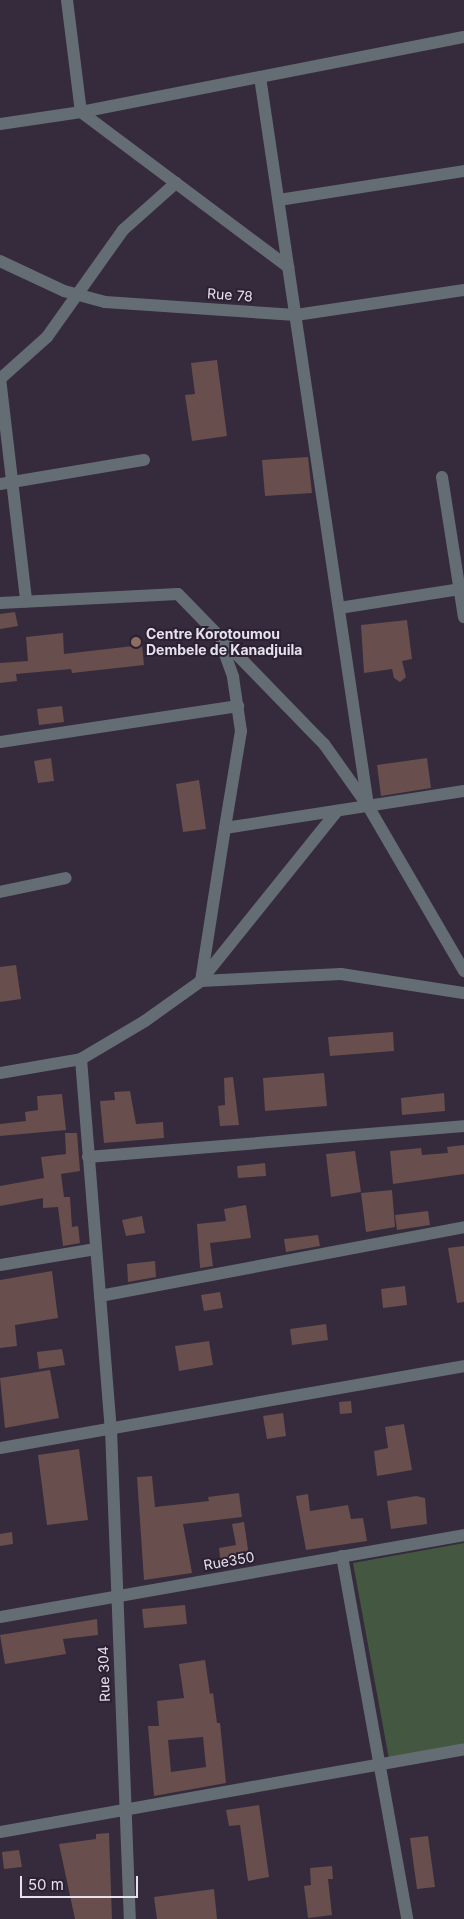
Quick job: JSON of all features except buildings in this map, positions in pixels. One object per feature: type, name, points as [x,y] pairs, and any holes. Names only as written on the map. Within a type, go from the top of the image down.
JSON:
[{"type":"street","points":[[67,0],[82,112],[288,267]]},
{"type":"street","points":[[0,124],[82,112],[464,37]]},
{"type":"street","points":[[260,77],[368,806]]},
{"type":"street","points":[[278,200],[464,172]]},
{"type":"street","points":[[26,601],[6,483],[0,378],[47,337],[80,295],[123,230],[176,183]]},
{"type":"street","name":"Rue 78","points":[[0,261],[80,295],[105,302],[296,315],[464,290]]},
{"type":"street","points":[[6,483],[144,460]]},
{"type":"street","points":[[442,477],[464,617]]},
{"type":"street","points":[[339,608],[460,589]]},
{"type":"street","points":[[0,603],[178,594],[220,641],[324,744],[368,806],[464,971]]},
{"type":"street","points":[[201,981],[225,828],[240,750],[238,706],[220,641]]},
{"type":"street","points":[[0,742],[238,706]]},
{"type":"street","points":[[225,828],[464,791]]},
{"type":"street","points":[[0,1073],[80,1059],[145,1021],[201,981],[337,811]]},
{"type":"street","points":[[0,892],[66,878]]},
{"type":"street","points":[[201,981],[341,974],[464,993]]},
{"type":"street","name":"Rue 304","points":[[80,1059],[110,1429],[124,1810],[130,1919]]},
{"type":"street","points":[[88,1157],[464,1126]]},
{"type":"street","points":[[100,1296],[464,1228]]},
{"type":"street","points":[[0,1265],[96,1249]]},
{"type":"street","points":[[0,1448],[464,1366]]},
{"type":"street","name":"Rue350","points":[[0,1617],[464,1534]]},
{"type":"street","points":[[342,1556],[407,1919]]},
{"type":"street","points":[[0,1832],[464,1749]]},
{"type":"green space","points":[[464,1543],[464,1745],[389,1759],[353,1563]]},
{"type":"place","name":"Centre Korotoumou Dembele de Kanadjuila","points":[[136,642]]}]
